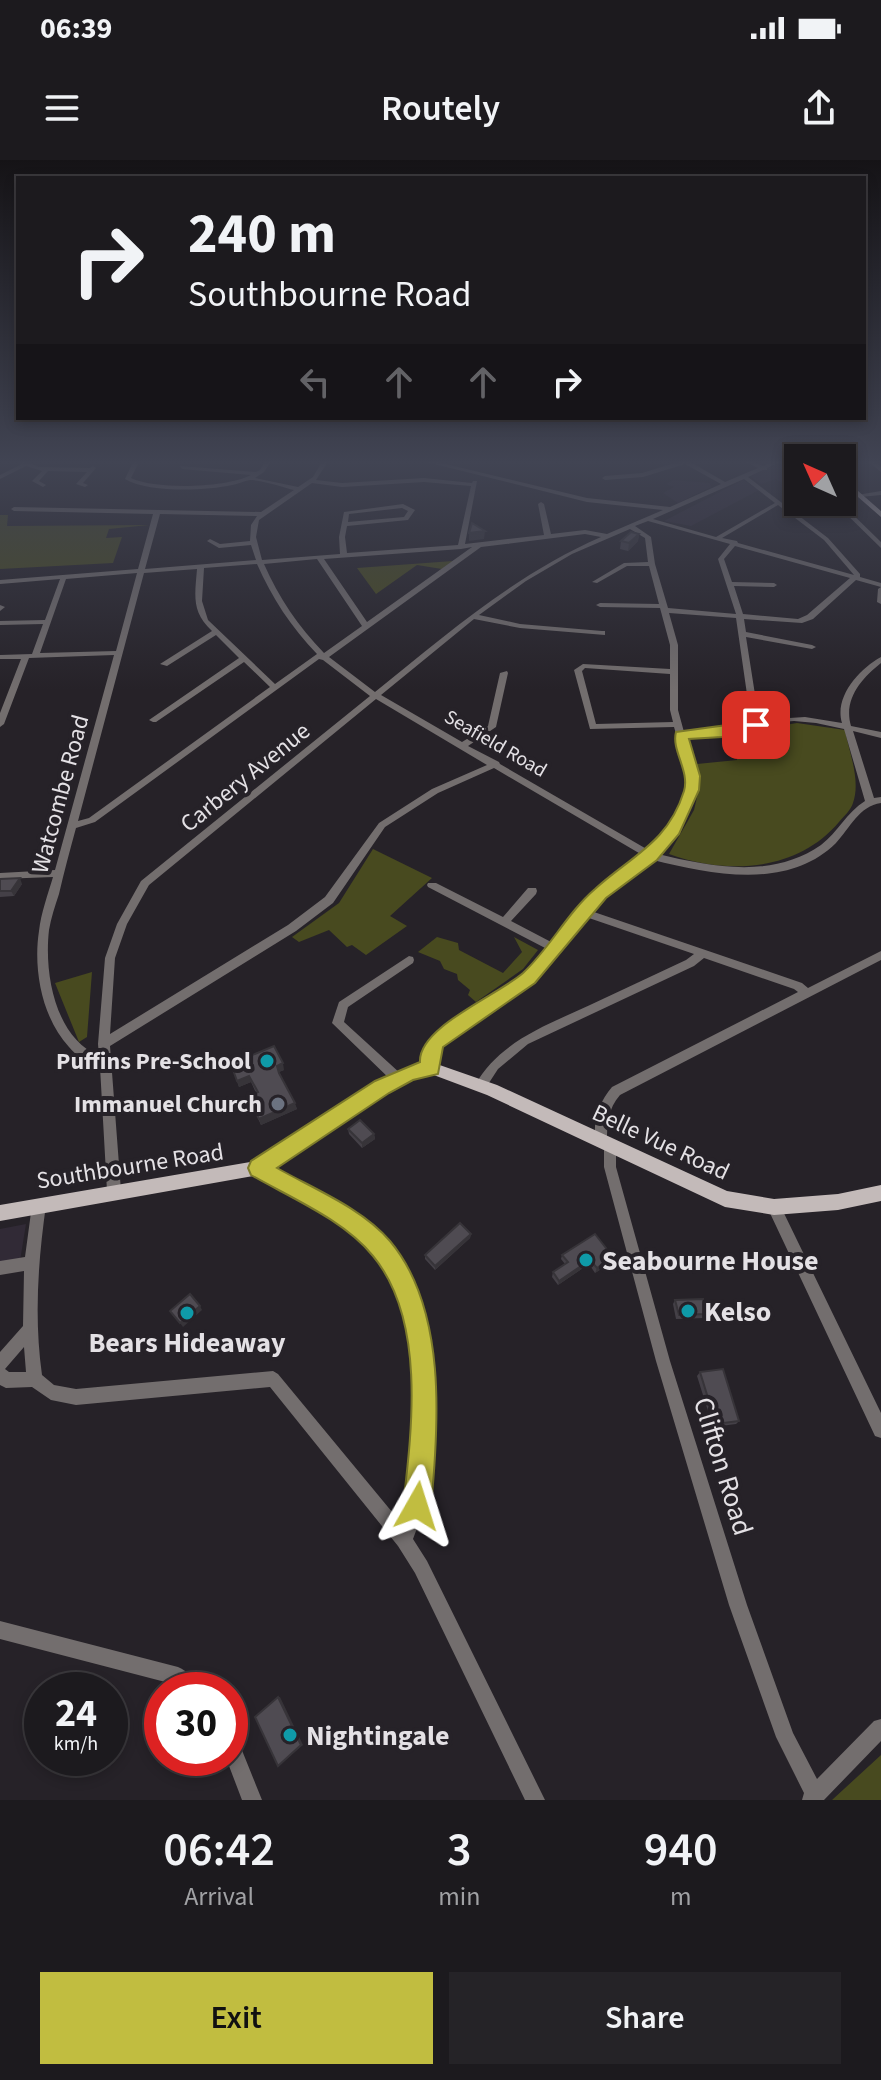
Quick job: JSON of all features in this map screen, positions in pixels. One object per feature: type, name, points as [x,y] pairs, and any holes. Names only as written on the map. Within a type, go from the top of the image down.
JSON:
[{"type":"main road","name":"Southbourne Road","points":[[0,1213],[259,1168],[397,1078],[431,1068]]},
{"type":"main road","name":"Belle Vue Road","points":[[431,1068],[481,1085],[700,1191],[725,1199],[774,1207],[838,1202],[881,1193]]},
{"type":"street","name":"Watcombe Road","points":[[106,1065],[86,1059],[68,1041],[51,1000],[42,948],[150,537]]},
{"type":"street","points":[[210,541],[219,546],[253,543],[253,537]]},
{"type":"street","points":[[344,537],[344,556]]},
{"type":"street","points":[[461,547],[463,537]]},
{"type":"street","points":[[0,582],[63,580],[461,547],[551,537]]},
{"type":"street","name":"Carbery Avenue","points":[[114,1191],[104,1044],[110,958],[122,924],[145,883],[473,616],[539,570],[604,537]]},
{"type":"street","points":[[431,1068],[429,1058],[435,1042],[529,978],[600,893],[651,856],[673,830],[692,790],[692,776],[677,724],[674,645],[647,537]]},
{"type":"street","points":[[719,537],[881,587],[881,602]]},
{"type":"street","points":[[600,605],[663,608],[787,622],[804,619],[858,575],[823,537]]},
{"type":"street","points":[[735,542],[721,555],[740,617],[756,725]]},
{"type":"street","name":"Seafield Road","points":[[253,543],[279,604],[321,656],[376,696],[651,856],[696,868],[766,871],[813,855],[842,831],[863,803],[876,801]]},
{"type":"street","points":[[72,826],[92,820],[478,545]]},
{"type":"street","points":[[319,557],[366,626]]},
{"type":"street","points":[[595,582],[626,564],[652,564]]},
{"type":"street","points":[[201,567],[200,611],[214,633],[275,688]]},
{"type":"street","points":[[0,724],[11,694],[48,622],[63,580]]},
{"type":"street","points":[[729,584],[774,585]]},
{"type":"street","points":[[473,616],[506,627],[537,625],[602,633]]},
{"type":"street","points":[[0,623],[48,622]]},
{"type":"street","points":[[164,664],[214,633]]},
{"type":"street","points":[[742,634],[812,647]]},
{"type":"street","points":[[0,657],[120,653]]},
{"type":"street","points":[[153,720],[243,659]]},
{"type":"street","points":[[876,801],[844,715],[850,693],[860,676],[881,659]]},
{"type":"street","points":[[675,672],[583,666],[578,670],[593,727],[677,724]]},
{"type":"street","points":[[463,745],[492,727],[504,673]]},
{"type":"street","points":[[0,694],[11,694]]},
{"type":"street","points":[[681,735],[813,720],[879,733]]},
{"type":"street","points":[[104,1044],[292,928],[329,900],[382,825],[435,791],[496,764]]},
{"type":"street","points":[[0,876],[60,873]]},
{"type":"street","points":[[432,885],[554,948]]},
{"type":"street","points":[[504,922],[532,891]]},
{"type":"street","points":[[583,912],[798,986],[808,994]]},
{"type":"street","points":[[481,1085],[501,1059],[524,1041],[690,963],[703,953]]},
{"type":"street","name":"Clifton Road","points":[[813,1797],[780,1725],[707,1508],[610,1167],[601,1117],[607,1100],[616,1091],[881,955]]},
{"type":"street","points":[[397,1078],[345,1033],[338,1023],[338,1013],[343,1005],[409,960]]},
{"type":"street","points":[[259,1168],[349,1221],[381,1248],[400,1278],[419,1337],[424,1406],[417,1506],[404,1540]]},
{"type":"street","points":[[35,1379],[27,1332],[30,1263],[39,1205]]},
{"type":"street","points":[[774,1207],[881,1430]]},
{"type":"street","points":[[0,1268],[30,1263]]},
{"type":"street","points":[[0,1364],[27,1332]]},
{"type":"street","points":[[0,1375],[6,1380],[35,1379],[51,1392],[76,1397],[273,1379],[404,1540],[421,1567],[535,1800]]},
{"type":"street","points":[[0,1630],[163,1672]]},
{"type":"street","points":[[813,1797],[881,1728]]},
{"type":"street","points":[[242,1776],[252,1800]]},
{"type":"shaded area","points":[[26,1224],[20,1261],[0,1264],[0,1229]]},
{"type":"green space","points":[[0,537],[122,537],[113,563],[0,569]]},
{"type":"green space","points":[[453,561],[442,569],[417,565],[376,594],[357,568]]},
{"type":"green space","points":[[797,723],[845,730],[856,785],[851,808],[839,822],[822,839],[803,851],[760,865],[714,865],[669,854],[694,810],[698,793],[697,764],[737,760],[733,737],[741,732]]},
{"type":"green space","points":[[373,849],[432,878],[390,916],[407,926],[366,955],[352,945],[347,947],[329,930],[299,942],[292,937],[339,903]]},
{"type":"green space","points":[[437,937],[458,943],[459,950],[503,973],[522,952],[514,937],[538,950],[523,969],[476,1002],[468,995],[470,990],[458,980],[457,974],[444,969],[440,961],[418,952]]},
{"type":"green space","points":[[92,972],[87,1037],[79,1042],[55,983]]},
{"type":"green space","points":[[881,1755],[881,1800],[832,1800]]},
{"type":"building","points":[[626,537],[636,537],[629,543],[621,541]]},
{"type":"building","points":[[20,878],[11,891],[0,891],[0,879]]},
{"type":"building","points":[[274,1046],[283,1063],[277,1066],[279,1073],[295,1103],[259,1119],[248,1097],[258,1092],[249,1076],[237,1081],[231,1064]]},
{"type":"building","points":[[360,1120],[374,1134],[362,1143],[348,1129]]},
{"type":"building","points":[[460,1223],[471,1234],[435,1266],[425,1255]]},
{"type":"building","name":"Seabourne House","points":[[595,1234],[613,1257],[597,1268],[590,1260],[559,1281],[553,1272],[568,1262],[562,1255]]},
{"type":"building","name":"Bears Hideaway","points":[[190,1294],[200,1306],[180,1323],[170,1311]]},
{"type":"building","name":"Kelso","points":[[703,1299],[706,1314],[679,1315],[675,1300]]},
{"type":"building","points":[[723,1369],[739,1421],[716,1424],[700,1372]]},
{"type":"building","name":"Nightingale","points":[[278,1697],[301,1745],[278,1766],[255,1717]]},
{"type":"place","name":"Puffins Pre-School","points":[[267,1061]]},
{"type":"place","name":"Immanuel Church","points":[[278,1104]]},
{"type":"place","name":"Seabourne House","points":[[586,1260]]},
{"type":"place","name":"Kelso","points":[[688,1311]]},
{"type":"place","name":"Bears Hideaway","points":[[187,1313]]},
{"type":"place","name":"Nightingale","points":[[290,1735]]},
{"type":"route","points":[[417,1506],[424,1436],[424,1375],[419,1337],[400,1278],[381,1248],[349,1221],[259,1168],[382,1087],[410,1072],[431,1068],[429,1058],[435,1042],[529,978],[600,893],[651,856],[673,830],[692,790],[690,764],[681,735],[722,732],[756,725]]}]
